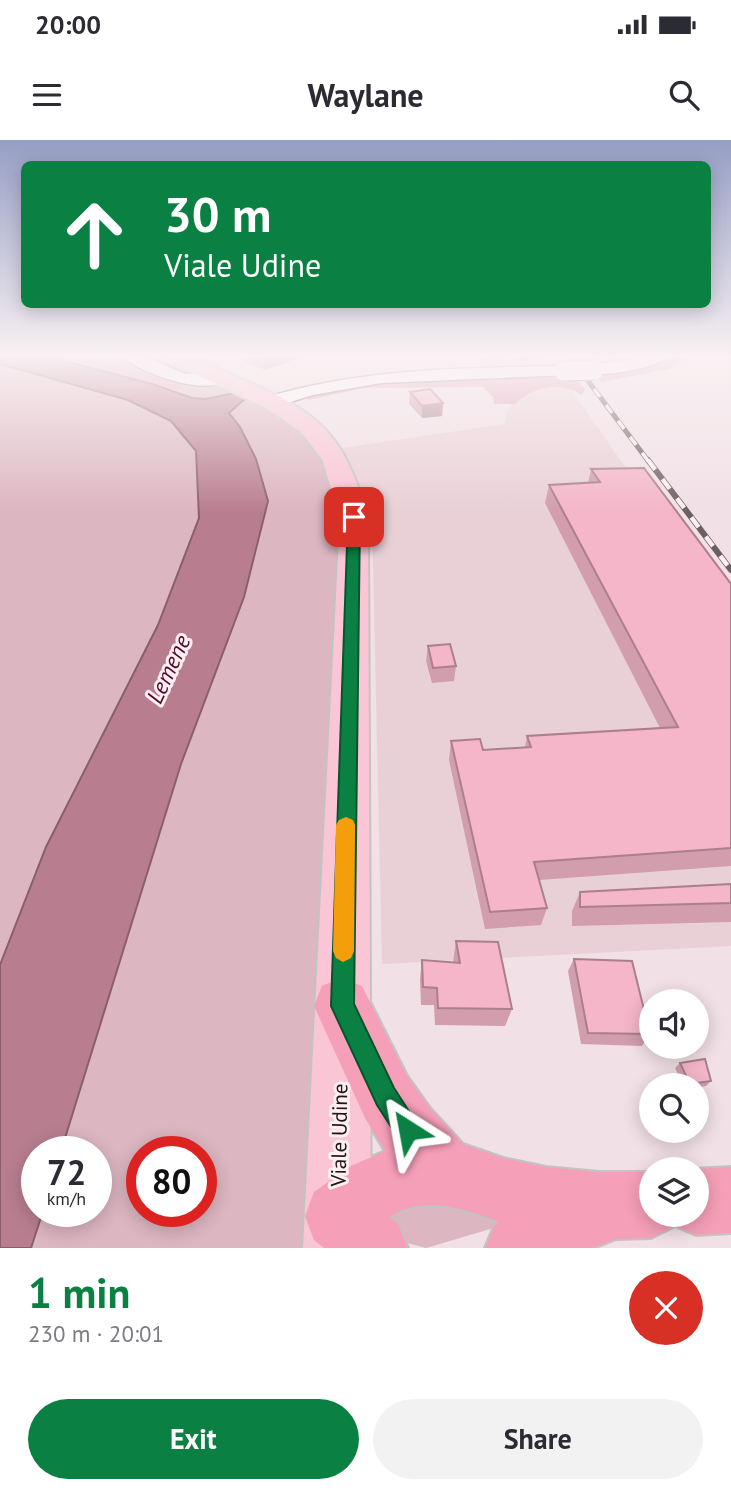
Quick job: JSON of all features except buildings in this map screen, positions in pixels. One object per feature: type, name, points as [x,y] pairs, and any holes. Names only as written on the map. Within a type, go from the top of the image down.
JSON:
[{"type":"highway","points":[[342,1006],[386,1097],[408,1130],[446,1173]]},
{"type":"highway","points":[[349,1237],[369,1189],[401,1177],[446,1173],[513,1194],[632,1206]]},
{"type":"highway","points":[[709,1201],[731,1200]]},
{"type":"highway","points":[[520,1248],[559,1228],[632,1206]]},
{"type":"main road","name":"Viale Udine","points":[[284,409],[301,420],[325,443],[342,478],[354,517],[342,1006],[349,1237]]},
{"type":"shaded area","points":[[0,409],[268,409],[293,424],[310,441],[331,478],[342,510],[305,1248],[0,1248]]},
{"type":"shaded area","points":[[509,409],[584,409],[731,617],[731,946],[382,964],[372,520],[342,448],[504,424]]},
{"type":"shaded area","points":[[412,1196],[504,1214],[504,1225],[426,1248],[400,1241],[385,1209]]},
{"type":"water","name":"Lemene","points":[[146,409],[234,409],[229,413],[240,427],[256,459],[268,501],[244,597],[181,764],[66,1136],[21,1136],[21,1227],[38,1227],[31,1248],[0,1248],[0,965],[46,847],[158,625],[199,518],[196,451],[171,421]]},
{"type":"railway","points":[[609,409],[649,462]]},
{"type":"railway","points":[[648,460],[731,570]]},
{"type":"slow traffic","points":[[343,951],[346,825]]},
{"type":"route","points":[[354,517],[342,1006],[386,1097],[408,1130]]}]
